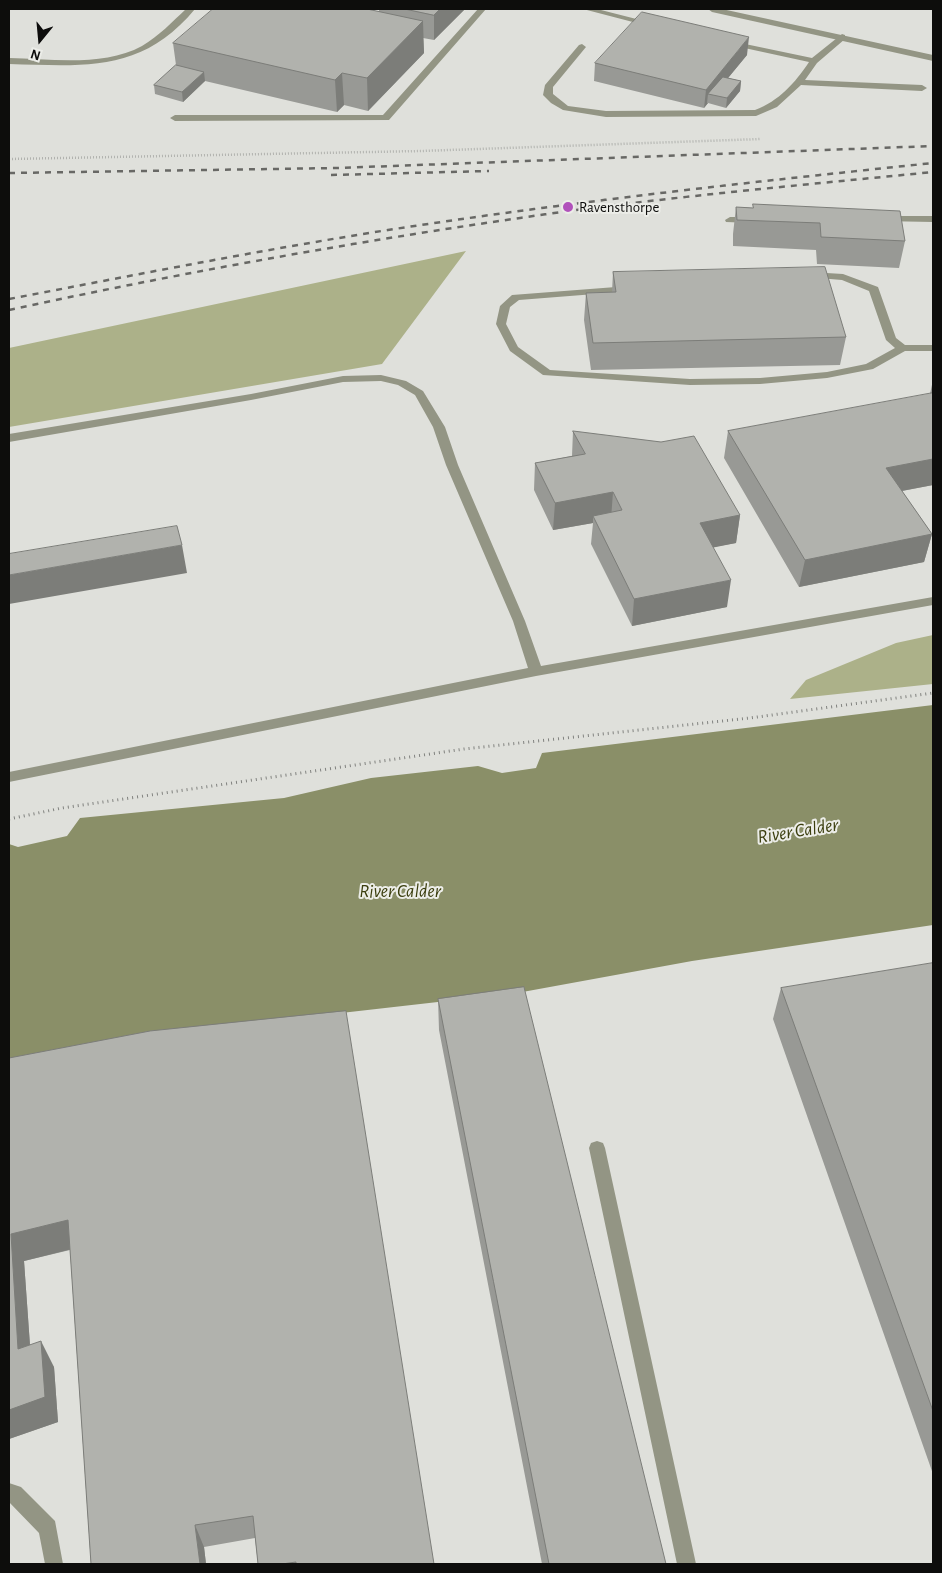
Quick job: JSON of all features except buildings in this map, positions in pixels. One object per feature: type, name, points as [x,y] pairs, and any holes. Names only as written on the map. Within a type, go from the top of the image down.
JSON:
[{"type":"street","points":[[9,61],[73,61],[125,56],[142,50],[159,39],[191,9]]},
{"type":"street","points":[[175,118],[386,118],[482,9]]},
{"type":"street","points":[[587,9],[663,27]]},
{"type":"street","points":[[717,9],[933,58]]},
{"type":"street","points":[[582,47],[548,87],[548,95],[566,108],[606,114],[756,113],[768,110],[798,82],[814,62],[842,37]]},
{"type":"street","points":[[720,40],[814,62]]},
{"type":"street","points":[[798,82],[922,88]]},
{"type":"street","points":[[875,219],[933,219]]},
{"type":"street","points":[[730,220],[759,220]]},
{"type":"street","points":[[802,276],[822,274],[858,281],[874,290],[891,340],[903,348]]},
{"type":"street","points":[[644,288],[516,297],[505,306],[502,324],[514,349],[547,373],[690,382],[760,381],[827,375],[869,367],[903,348],[933,348]]},
{"type":"street","points":[[9,438],[251,397],[343,379],[381,378],[402,383],[419,393],[439,427],[452,465],[519,621],[536,671]]},
{"type":"street","points":[[9,777],[536,671],[933,601]]},
{"type":"street","points":[[597,1148],[687,1564]]},
{"type":"street","points":[[9,1492],[14,1494],[48,1528],[54,1564]]},
{"type":"path","points":[[9,159],[421,151],[761,139]]},
{"type":"path","points":[[9,819],[62,808],[464,749],[750,718],[933,693]]},
{"type":"shaded area","points":[[466,251],[382,364],[9,427],[9,348]]},
{"type":"shaded area","points":[[933,635],[933,684],[790,699],[806,680],[896,643]]},
{"type":"water","name":"River Calder","points":[[933,705],[933,925],[692,961],[517,993],[218,1027],[9,1060],[9,844],[18,847],[67,836],[80,818],[284,798],[371,778],[478,766],[502,773],[536,768],[542,753]]},
{"type":"railway","points":[[9,173],[337,168],[933,146]]},
{"type":"railway","points":[[9,299],[198,263],[388,230],[660,193],[933,163]]},
{"type":"railway","points":[[331,175],[489,171]]},
{"type":"railway","points":[[9,310],[218,268],[358,243],[499,221],[660,200],[933,172]]},
{"type":"place","name":"Ravensthorpe","points":[[568,207]]}]
